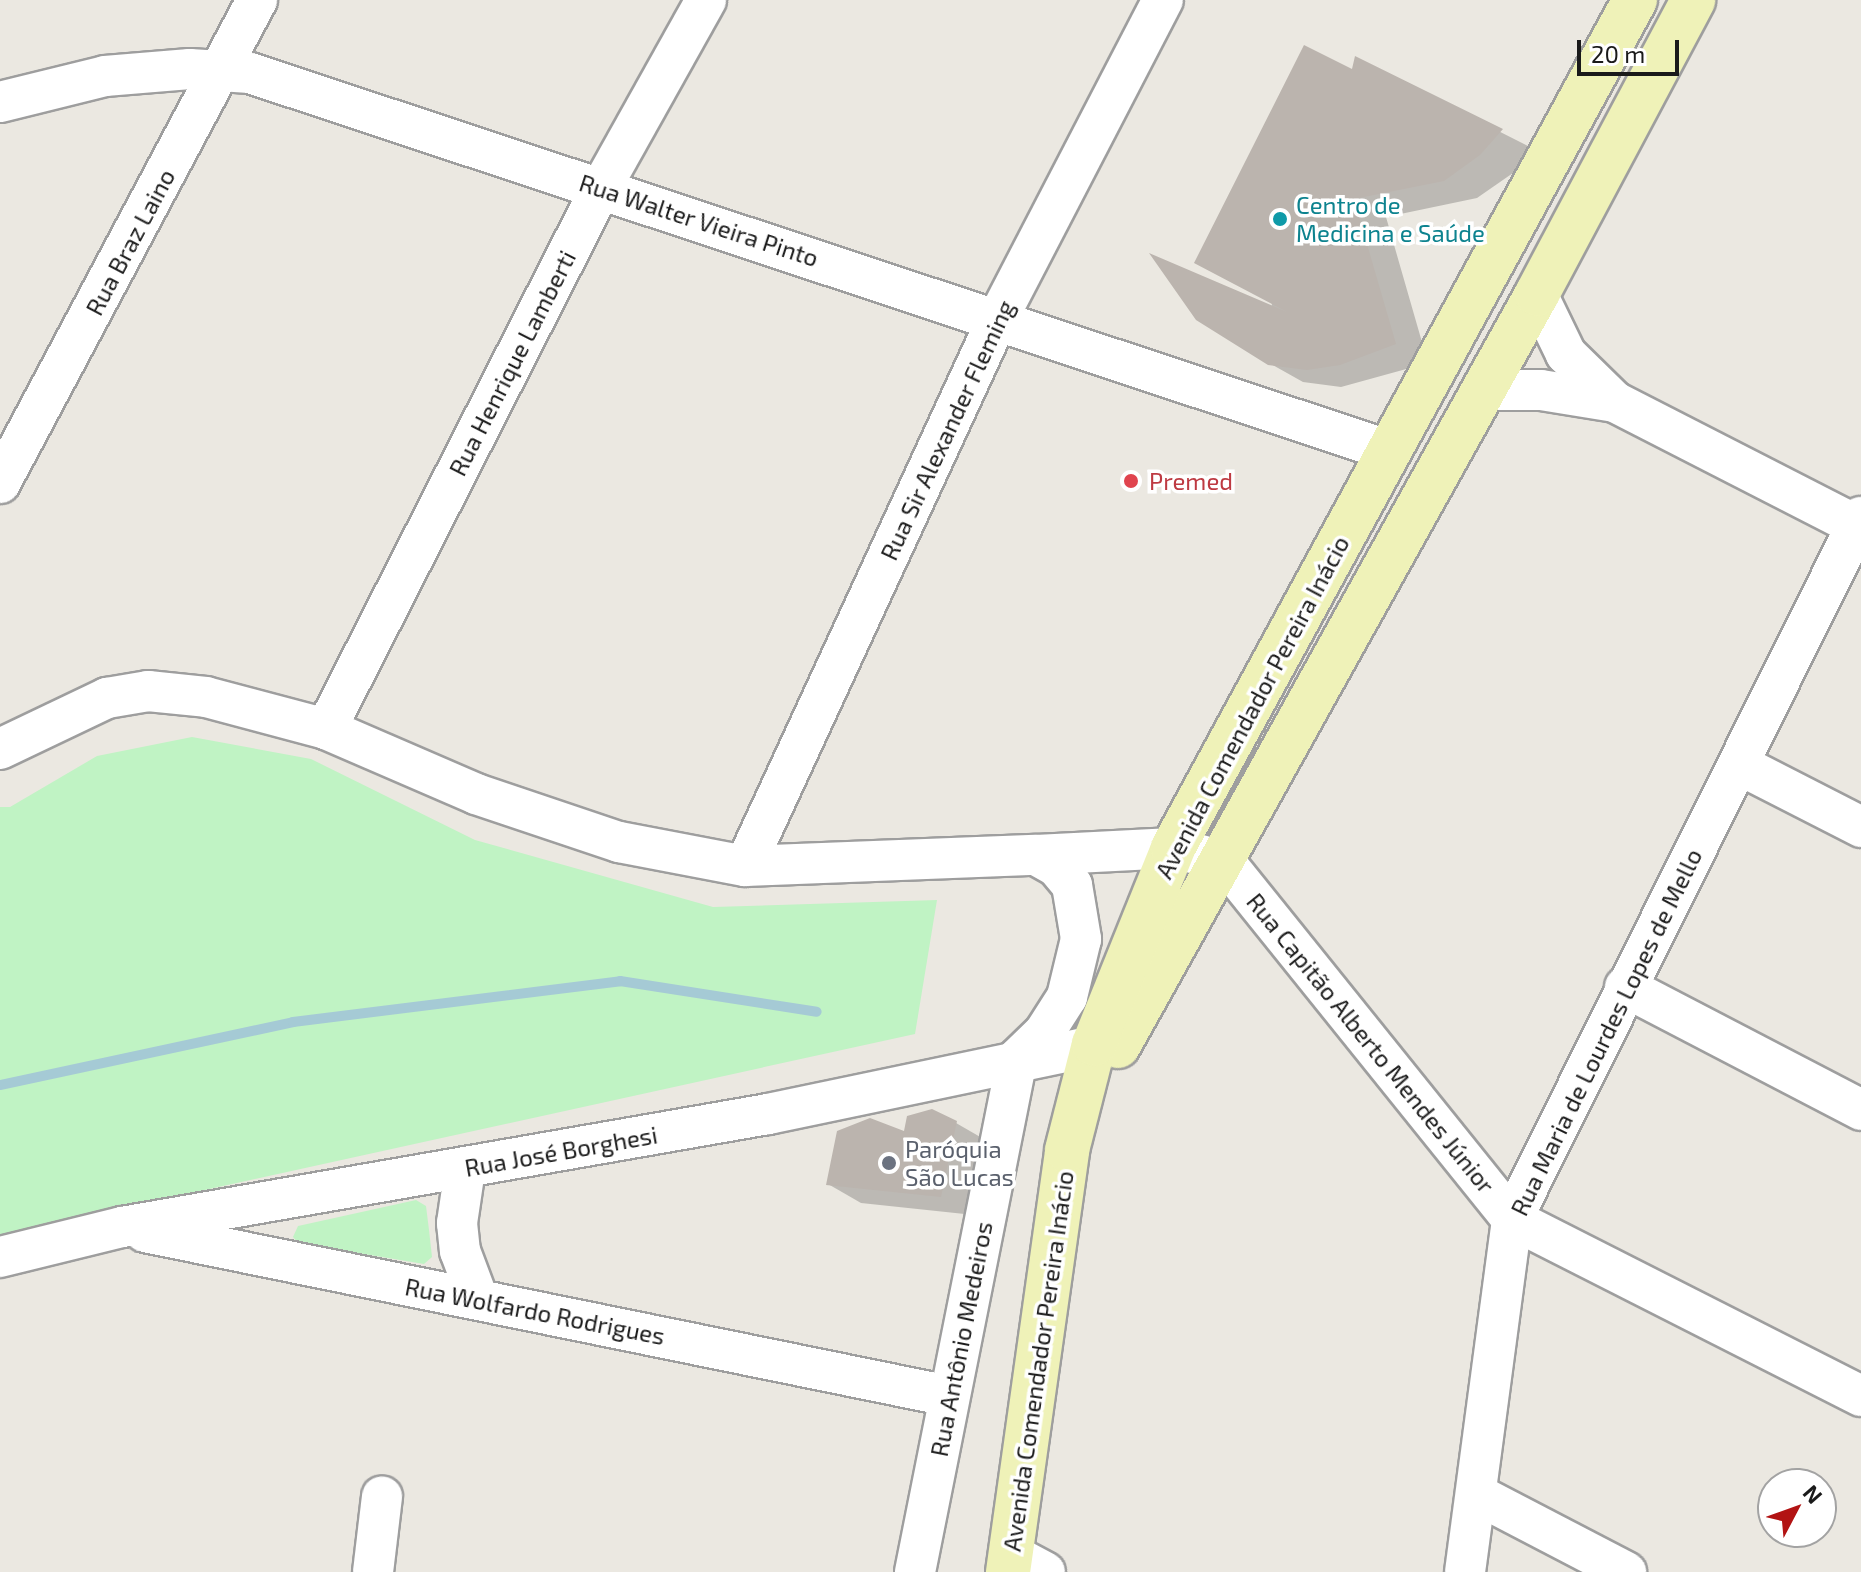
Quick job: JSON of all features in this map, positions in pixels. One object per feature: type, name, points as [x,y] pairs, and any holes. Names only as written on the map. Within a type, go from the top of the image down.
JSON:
[{"type":"main road","name":"Avenida Comendador Pereira Inácio","points":[[1022,1566],[1067,1150],[1173,848],[1387,450],[1635,0]]},
{"type":"main road","name":"Avenida Comendador Pereira Inácio","points":[[1107,1042],[1224,861],[1537,294],[1693,0]]},
{"type":"main road","name":"Avenida Comendador Pereira Inácio","points":[[1481,283],[1480,319],[1487,344],[1490,376]]},
{"type":"street","name":"Rua Braz Laino","points":[[0,483],[257,0]]},
{"type":"street","name":"Rua Henrique Lamberti","points":[[326,729],[601,188],[706,0]]},
{"type":"street","name":"Rua Sir Alexander Fleming","points":[[745,866],[998,318],[1163,0]]},
{"type":"street","name":"Rua Walter Vieira Pinto","points":[[0,102],[105,76],[223,69],[601,188],[1387,450]]},
{"type":"street","points":[[1537,294],[1566,354],[1615,402]]},
{"type":"street","points":[[1490,376],[1541,390],[1615,402],[1860,523]]},
{"type":"street","name":"Rua Maria de Lourdes Lopes de Mello","points":[[1465,1572],[1478,1495],[1512,1219],[1625,987],[1860,523]]},
{"type":"street","points":[[0,749],[107,698],[148,691],[206,697],[326,729],[476,794],[619,842],[745,866],[1173,848],[1224,861]]},
{"type":"street","points":[[1740,765],[1861,827]]},
{"type":"street","points":[[1017,1059],[1044,1033],[1067,997],[1081,939],[1072,885],[1056,866],[1036,855]]},
{"type":"street","name":"Rua Capitão Alberto Mendes Júnior","points":[[1224,861],[1512,1219],[1861,1396]]},
{"type":"street","points":[[1625,987],[1861,1110]]},
{"type":"street","name":"Rua José Borghesi","points":[[0,1257],[122,1227],[768,1114],[1107,1042]]},
{"type":"street","name":"Rua Antônio Medeiros","points":[[915,1572],[1017,1059]]},
{"type":"street","points":[[465,1169],[457,1223],[460,1251],[478,1299]]},
{"type":"street","name":"Rua Wolfardo Rodrigues","points":[[122,1227],[949,1396]]},
{"type":"street","points":[[1478,1495],[1626,1572]]},
{"type":"street","points":[[373,1572],[382,1497]]},
{"type":"green space","points":[[192,737],[311,759],[475,840],[713,907],[937,900],[915,1034],[0,1235],[0,807],[10,807],[97,756]]},
{"type":"green space","points":[[416,1200],[426,1206],[429,1230],[432,1257],[424,1264],[298,1243],[293,1237],[298,1226]]},
{"type":"building","points":[[1304,45],[1352,69],[1355,56],[1503,129],[1480,155],[1444,181],[1354,199],[1396,344],[1340,365],[1307,370],[1268,365],[1196,320],[1149,253],[1287,312],[1194,263]]},
{"type":"building","name":"Paróquia São Lucas","points":[[932,1109],[957,1121],[941,1197],[826,1185],[837,1131],[870,1118],[904,1131],[907,1116]]},
{"type":"waterway","points":[[0,1085],[293,1022],[620,981],[817,1012]]},
{"type":"place","name":"Centro de Medicina e Saúde","points":[[1280,219]]},
{"type":"place","name":"Premed","points":[[1131,481]]},
{"type":"place","name":"Paróquia São Lucas","points":[[889,1163]]}]
